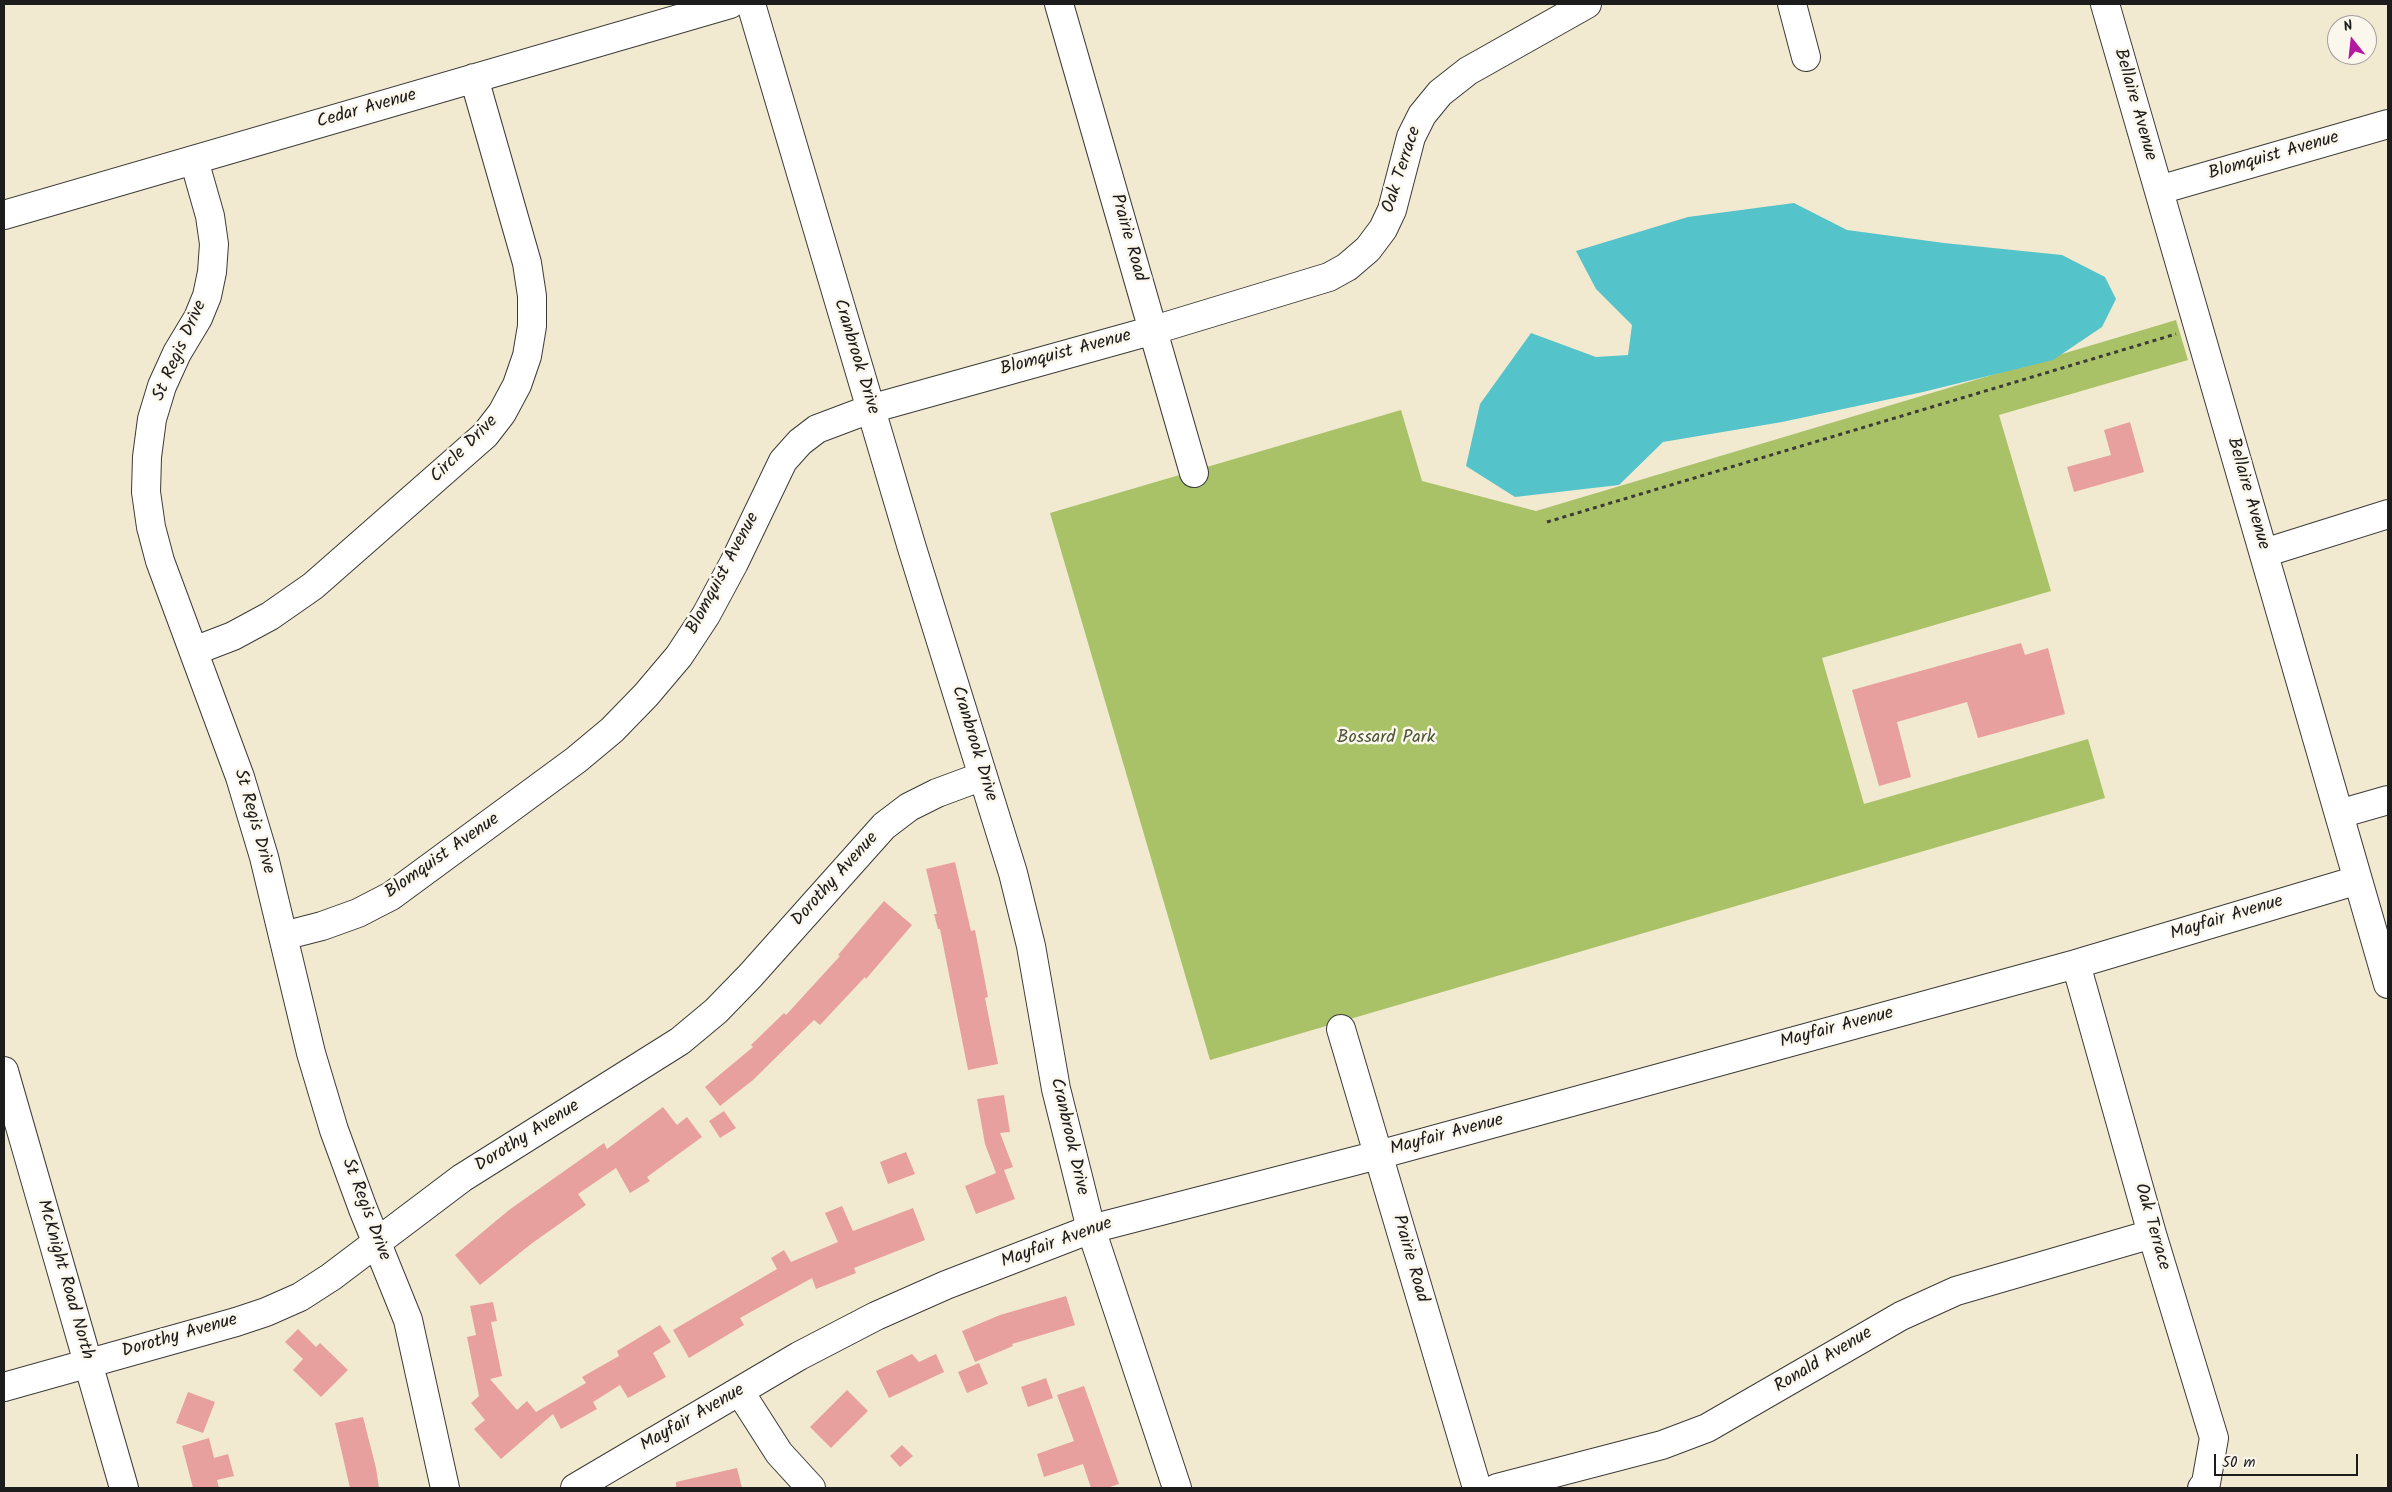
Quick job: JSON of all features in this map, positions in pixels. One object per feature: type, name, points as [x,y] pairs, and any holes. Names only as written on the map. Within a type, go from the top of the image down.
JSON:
[{"type":"street","name":"Cedar Avenue","points":[[4,215],[730,4]]},
{"type":"street","name":"Cranbrook Drive","points":[[751,4],[870,409],[1013,873],[1032,946],[1056,1089],[1091,1229],[1177,1488]]},
{"type":"street","name":"Prairie Road","points":[[1059,4],[1194,473]]},
{"type":"street","name":"Oak Terrace","points":[[1154,330],[1306,285],[1329,277],[1347,267],[1368,249],[1383,229],[1392,210],[1411,137],[1422,115],[1440,93],[1468,71],[1587,4]]},
{"type":"street","points":[[1792,4],[1806,57]]},
{"type":"street","name":"Bellaire Avenue","points":[[2105,4],[2388,984]]},
{"type":"street","name":"Circle Drive","points":[[194,651],[233,636],[270,616],[313,586],[478,442],[502,413],[517,385],[528,348],[532,326],[532,296],[527,263],[474,78]]},
{"type":"street","name":"Blomquist Avenue","points":[[2159,190],[2388,124]]},
{"type":"street","name":"St Regis Drive","points":[[194,160],[210,216],[214,244],[212,272],[207,296],[198,318],[177,354],[162,386],[152,419],[146,475],[151,527],[160,561],[240,777],[264,858],[311,1053],[334,1130],[408,1320],[445,1488]]},
{"type":"street","name":"Blomquist Avenue","points":[[283,936],[322,926],[358,913],[391,896],[568,766],[612,730],[668,669],[706,615],[734,563],[783,461],[800,442],[817,429],[870,409],[1154,330]]},
{"type":"street","points":[[2264,553],[2388,514]]},
{"type":"street","name":"Dorothy Avenue","points":[[4,1388],[266,1312],[300,1297],[331,1277],[462,1178],[680,1041],[716,1011],[750,976],[884,826],[909,807],[938,792],[983,776]]},
{"type":"street","points":[[2339,814],[2388,800]]},
{"type":"street","name":"Mayfair Avenue","points":[[574,1488],[799,1356],[876,1316],[946,1284],[1091,1229],[1378,1155],[2076,964],[2358,880]]},
{"type":"street","name":"Oak Terrace","points":[[2076,964],[2152,1234],[2214,1438],[2206,1483],[2202,1488]]},
{"type":"street","name":"Prairie Road","points":[[1342,1029],[1477,1488]]},
{"type":"street","name":"McKnight Road North","points":[[4,1071],[124,1488]]},
{"type":"street","name":"Ronald Avenue","points":[[1497,1488],[1662,1445],[1706,1428],[1901,1316],[1956,1292],[2152,1234]]},
{"type":"street","points":[[740,1392],[779,1453],[811,1488]]},
{"type":"path","points":[[1547,522],[2198,328]]},
{"type":"green space","name":"Bossard Park","points":[[2176,320],[2188,360],[1999,415],[2051,591],[1822,658],[1864,804],[2088,739],[2105,798],[1210,1060],[1050,513],[1401,410],[1422,481],[1536,511]]},
{"type":"water","points":[[1794,203],[1847,230],[1944,243],[2062,255],[2105,277],[2116,299],[2102,327],[2053,360],[1923,392],[1782,422],[1663,442],[1619,485],[1515,497],[1466,466],[1480,404],[1531,333],[1596,357],[1628,355],[1632,325],[1596,289],[1576,251],[1688,217]]},
{"type":"building","points":[[2130,422],[2144,472],[2074,492],[2067,467],[2111,455],[2104,430]]},
{"type":"building","points":[[2021,643],[2025,655],[2048,648],[2065,714],[1978,738],[1967,702],[1897,722],[1911,777],[1879,786],[1852,690]]},
{"type":"building","points":[[955,862],[971,931],[975,930],[988,997],[985,998],[998,1064],[968,1070],[940,929],[938,929],[934,914],[937,914],[926,869]]},
{"type":"building","points":[[884,901],[912,925],[866,979],[865,977],[820,1025],[814,1020],[753,1080],[720,1106],[705,1087],[753,1047],[751,1045],[784,1013],[786,1015],[840,956],[838,955]]},
{"type":"building","points":[[1004,1095],[1010,1132],[1000,1133],[1013,1167],[1004,1170],[1015,1199],[976,1214],[965,1186],[996,1173],[985,1144],[977,1099]]},
{"type":"building","points":[[663,1107],[677,1125],[687,1117],[702,1137],[647,1177],[650,1181],[630,1193],[616,1168],[578,1194],[586,1205],[531,1244],[480,1285],[455,1255],[509,1210],[604,1143],[607,1149]]},
{"type":"building","points":[[724,1111],[736,1128],[720,1138],[709,1121]]},
{"type":"building","points":[[906,1152],[915,1174],[888,1184],[880,1162]]},
{"type":"building","points":[[842,1206],[853,1231],[913,1208],[925,1240],[854,1268],[856,1273],[816,1289],[812,1278],[740,1318],[744,1325],[689,1358],[673,1330],[777,1269],[771,1258],[784,1250],[791,1262],[838,1242],[825,1213]]},
{"type":"building","points":[[1066,1296],[1075,1325],[1012,1344],[1013,1346],[975,1362],[962,1331],[1000,1315]]},
{"type":"building","points":[[493,1302],[497,1321],[491,1322],[502,1376],[490,1379],[517,1410],[527,1401],[536,1412],[586,1383],[582,1377],[619,1356],[617,1351],[660,1325],[671,1342],[653,1353],[666,1377],[628,1398],[620,1385],[593,1402],[597,1409],[561,1429],[553,1414],[501,1459],[474,1429],[485,1420],[471,1403],[479,1396],[467,1337],[476,1335],[470,1306]]},
{"type":"building","points":[[298,1329],[316,1347],[320,1343],[348,1370],[321,1397],[293,1370],[303,1359],[285,1342]]},
{"type":"building","points":[[912,1354],[919,1362],[936,1354],[944,1372],[889,1398],[876,1371]]},
{"type":"building","points":[[979,1363],[988,1384],[967,1393],[958,1372]]},
{"type":"building","points":[[1046,1378],[1053,1398],[1028,1407],[1021,1387]]},
{"type":"building","points":[[1084,1386],[1119,1484],[1107,1488],[1091,1488],[1083,1464],[1044,1477],[1037,1454],[1074,1441],[1057,1395]]},
{"type":"building","points":[[847,1390],[868,1411],[831,1448],[810,1427]]},
{"type":"building","points":[[188,1392],[215,1402],[203,1433],[176,1423]]},
{"type":"building","points":[[363,1417],[379,1488],[350,1488],[335,1423]]},
{"type":"building","points":[[209,1438],[214,1458],[228,1454],[234,1476],[217,1480],[219,1488],[193,1488],[182,1446]]},
{"type":"building","points":[[902,1445],[913,1456],[900,1467],[890,1456]]},
{"type":"building","points":[[737,1468],[742,1488],[676,1488],[676,1482]]}]
